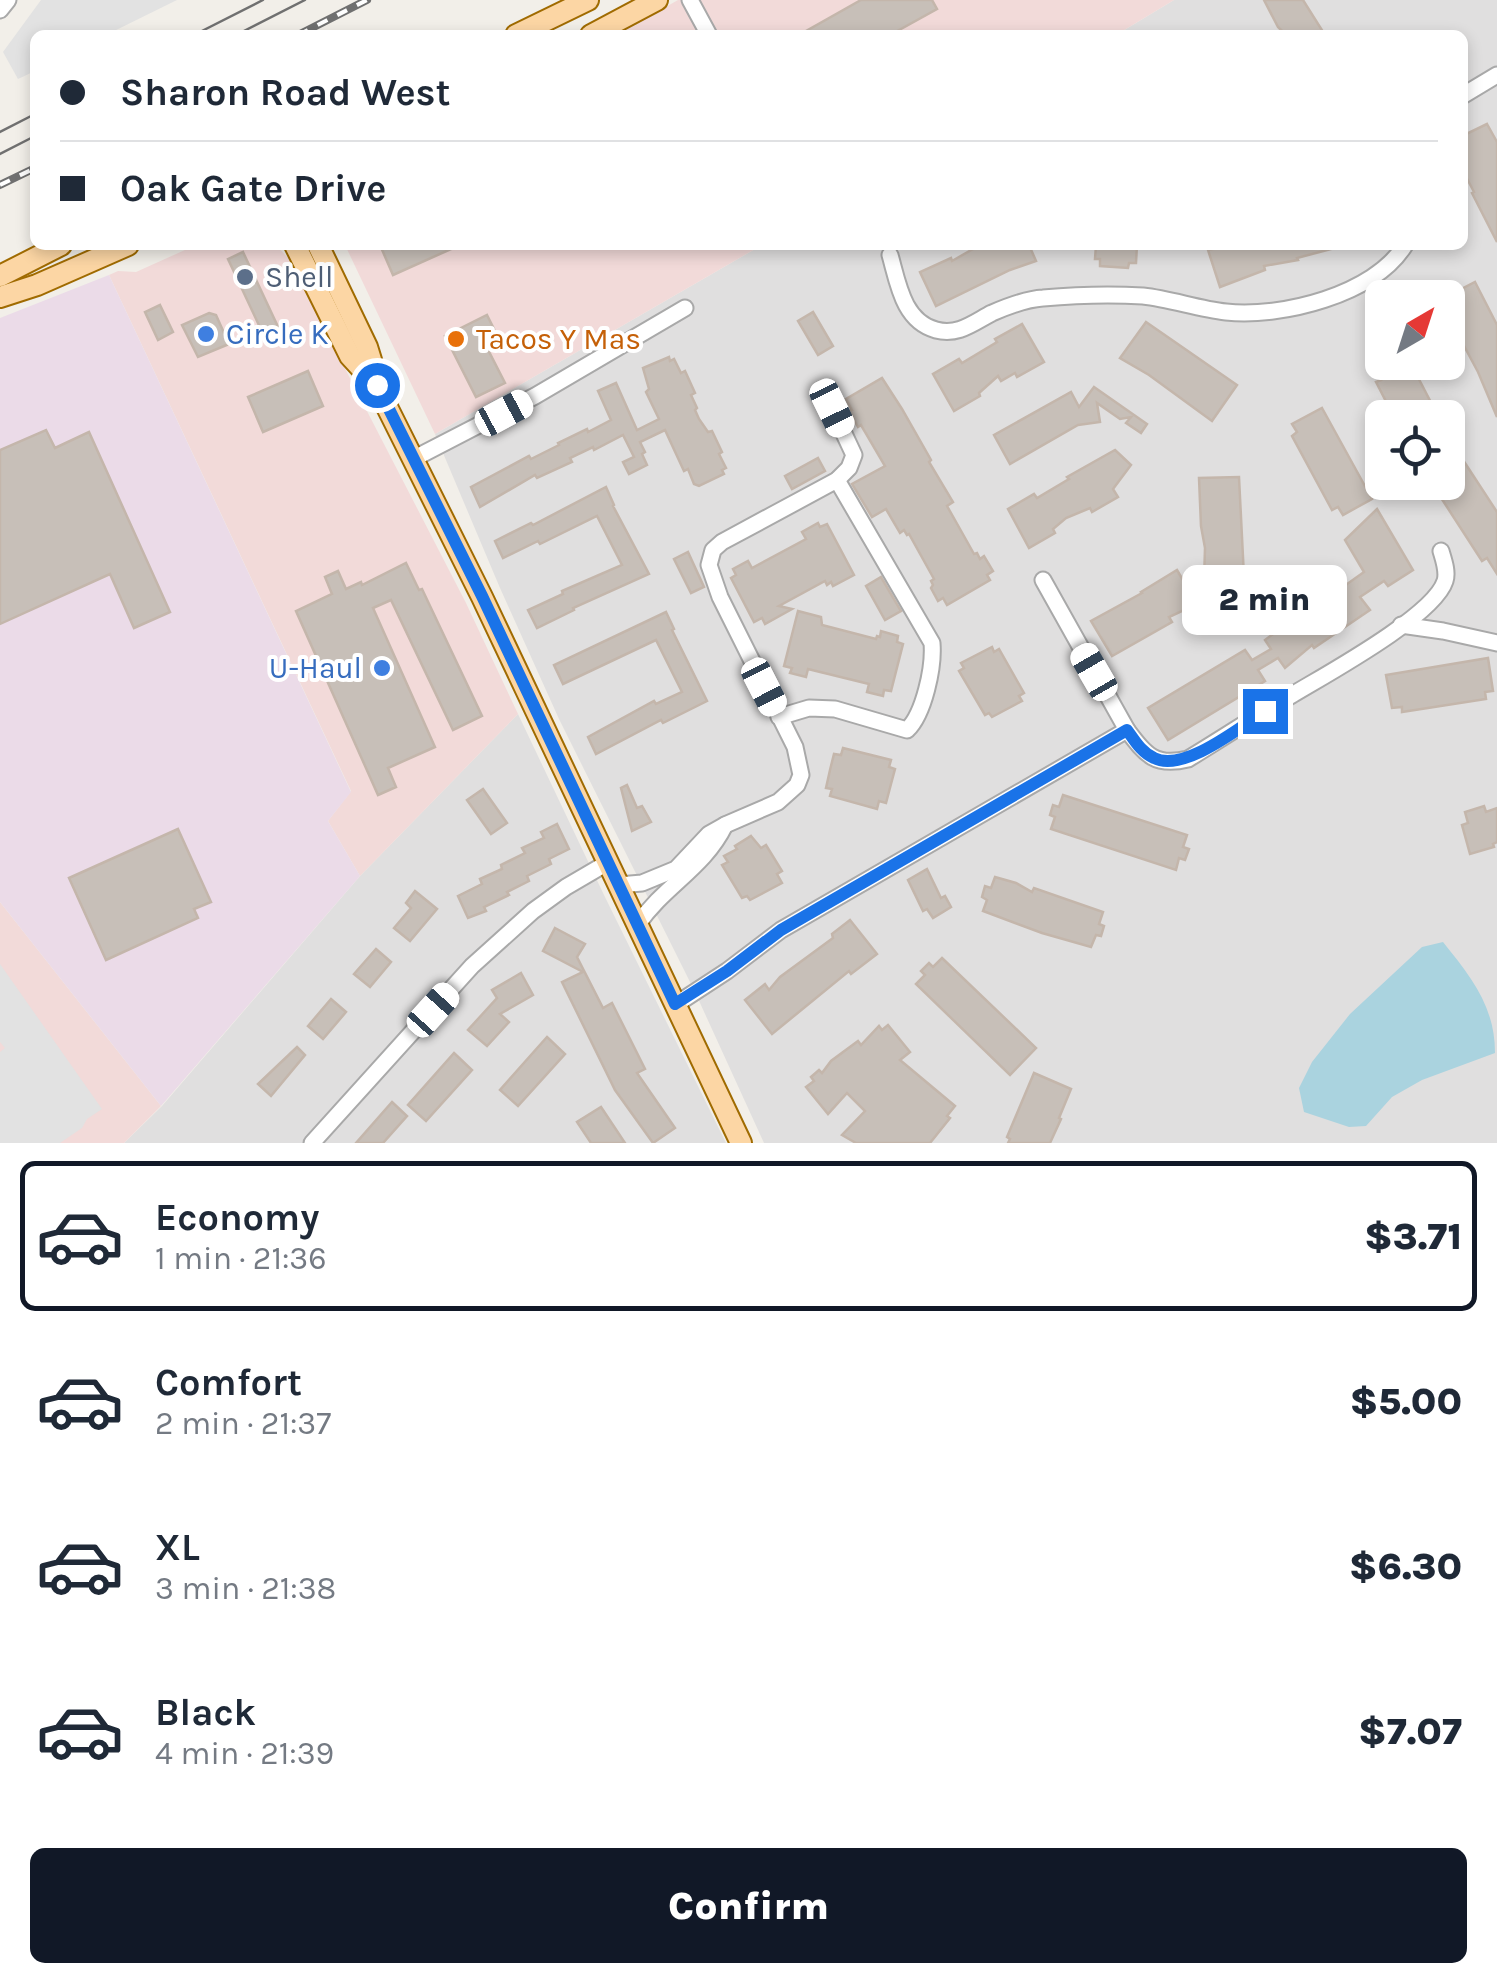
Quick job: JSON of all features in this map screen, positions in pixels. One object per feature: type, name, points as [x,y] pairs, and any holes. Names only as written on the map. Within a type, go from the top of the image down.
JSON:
[{"type":"main road","points":[[526,30],[588,0]]},
{"type":"main road","points":[[600,30],[657,0]]},
{"type":"main road","points":[[0,276],[51,250]]},
{"type":"main road","points":[[0,297],[116,250]]},
{"type":"main road","points":[[297,250],[350,356],[377,385]]},
{"type":"main road","points":[[320,250],[366,347],[377,385],[482,596],[741,1143]]},
{"type":"street","points":[[0,10],[8,0]]},
{"type":"street","points":[[690,0],[706,30]]},
{"type":"street","points":[[1468,92],[1497,75]]},
{"type":"street","points":[[890,256],[910,313],[932,329],[952,332],[1015,304],[1040,298],[1140,296],[1225,312],[1278,310],[1352,289],[1379,272],[1402,250]]},
{"type":"street","points":[[413,458],[536,395],[685,308]]},
{"type":"street","points":[[638,924],[697,856],[709,834],[778,802],[798,784],[800,763],[720,597],[709,565],[714,550],[722,542],[837,480],[849,468],[854,454],[832,408]]},
{"type":"street","points":[[780,717],[809,708],[835,710],[906,730],[921,709],[932,643],[837,480]]},
{"type":"street","points":[[1043,580],[1127,730],[1142,751],[1156,760],[1172,763],[1188,759],[1350,662],[1430,604],[1445,582],[1441,552]]},
{"type":"street","points":[[1401,626],[1497,644]]},
{"type":"street","points":[[675,1004],[781,930],[1127,730]]},
{"type":"street","points":[[312,1143],[472,966],[534,911],[608,863]]},
{"type":"street","points":[[619,885],[676,876]]},
{"type":"shaded area","points":[[41,0],[177,0],[116,30],[30,30],[30,73],[18,79],[3,52]]},
{"type":"shaded area","points":[[678,0],[1174,0],[1124,30],[626,30]]},
{"type":"shaded area","points":[[1174,0],[1497,0],[1497,1143],[764,1143],[500,588],[435,434],[753,250],[1468,250],[1468,30],[1124,30]]},
{"type":"shaded area","points":[[185,250],[281,250],[288,258],[466,603],[518,714],[360,876],[328,821],[351,791],[109,275],[136,272]]},
{"type":"shaded area","points":[[347,250],[753,250],[435,434]]},
{"type":"shaded area","points":[[109,275],[351,792],[328,821],[360,876],[161,1106],[0,902],[0,318]]},
{"type":"shaded area","points":[[518,714],[726,1143],[124,1143],[162,1106],[360,876]]},
{"type":"shaded area","points":[[0,902],[161,1106],[124,1143],[0,1143]]},
{"type":"shaded area","points":[[0,964],[102,1109],[60,1143],[0,1143],[0,1052],[5,1048],[0,1042]]},
{"type":"water","points":[[1443,942],[1486,1006],[1495,1053],[1422,1080],[1392,1097],[1366,1126],[1349,1127],[1304,1112],[1299,1088],[1312,1062],[1350,1014],[1422,947]]},
{"type":"building","points":[[861,0],[932,0],[937,9],[899,30],[808,30]]},
{"type":"building","points":[[1264,0],[1303,0],[1322,30],[1281,30]]},
{"type":"building","points":[[1487,124],[1497,142],[1497,242],[1468,180],[1468,133]]},
{"type":"building","points":[[382,250],[449,250],[393,275]]},
{"type":"building","points":[[971,250],[1031,250],[1036,261],[936,306],[920,272],[951,258],[952,261]]},
{"type":"building","points":[[1096,250],[1137,250],[1136,263],[1129,263],[1128,268],[1100,266],[1100,259],[1095,259]]},
{"type":"building","points":[[1208,250],[1327,250],[1264,266],[1265,270],[1220,287]]},
{"type":"building","name":"Shell","points":[[243,252],[279,329],[264,336],[228,259]]},
{"type":"building","points":[[1475,282],[1497,325],[1497,417],[1465,348],[1465,287]]},
{"type":"building","points":[[160,305],[173,332],[158,340],[145,312]]},
{"type":"building","points":[[813,312],[833,346],[818,355],[798,321]]},
{"type":"building","name":"Circle K","points":[[209,313],[216,315],[229,344],[198,357],[182,325]]},
{"type":"building","points":[[487,315],[494,329],[481,336],[505,383],[476,397],[445,336]]},
{"type":"building","points":[[1146,322],[1237,385],[1212,421],[1120,358]]},
{"type":"building","points":[[1022,324],[1044,362],[1017,377],[1015,373],[1001,381],[998,376],[980,396],[954,411],[933,374],[959,359],[962,363]]},
{"type":"building","points":[[669,357],[681,373],[685,371],[695,393],[691,395],[699,419],[708,432],[712,431],[722,452],[719,454],[726,468],[722,470],[724,474],[699,486],[694,484],[665,430],[640,442],[647,465],[629,474],[623,462],[634,457],[623,435],[570,458],[572,462],[537,478],[535,475],[480,507],[471,487],[611,420],[598,391],[616,383],[637,430],[659,419],[646,392],[649,389],[643,368]]},
{"type":"building","points":[[308,371],[323,406],[263,432],[248,397]]},
{"type":"building","points":[[882,378],[953,502],[947,506],[974,554],[980,559],[984,556],[993,571],[987,575],[990,580],[947,605],[943,598],[938,601],[931,588],[934,579],[909,534],[904,530],[900,533],[886,509],[872,517],[852,484],[885,466],[861,425],[858,427],[846,399]]},
{"type":"building","points":[[1419,380],[1430,400],[1385,400],[1376,382]]},
{"type":"building","points":[[1094,387],[1147,424],[1141,433],[1126,423],[1131,417],[1120,419],[1097,403],[1100,422],[1078,425],[1010,464],[994,435],[1071,392],[1079,407]]},
{"type":"building","points":[[1322,408],[1365,486],[1365,500],[1370,500],[1343,515],[1338,507],[1332,510],[1292,436],[1297,432],[1292,424]]},
{"type":"building","points":[[46,430],[55,448],[89,432],[170,612],[134,628],[110,574],[0,624],[0,450]]},
{"type":"building","points":[[1115,450],[1131,465],[1113,489],[1118,497],[1092,512],[1090,508],[1066,518],[1053,529],[1055,533],[1029,548],[1008,509],[1034,494],[1037,498]]},
{"type":"building","points":[[818,458],[825,471],[792,489],[785,476]]},
{"type":"building","points":[[1465,463],[1497,512],[1497,574],[1487,558],[1482,561],[1442,500],[1465,500]]},
{"type":"building","points":[[1239,477],[1244,577],[1220,578],[1216,572],[1204,580],[1199,478]]},
{"type":"building","points":[[606,487],[649,574],[537,628],[528,610],[622,565],[597,516],[503,558],[495,541]]},
{"type":"building","points":[[1377,509],[1413,570],[1388,586],[1384,581],[1360,597],[1370,610],[1314,648],[1312,645],[1285,668],[1278,658],[1258,670],[1265,681],[1168,740],[1148,708],[1245,650],[1252,660],[1271,649],[1265,640],[1273,634],[1270,631],[1340,582],[1343,587],[1364,572],[1345,540]]},
{"type":"building","points":[[818,523],[820,527],[827,524],[854,575],[833,586],[825,581],[779,606],[792,609],[765,624],[762,618],[754,622],[731,578],[736,575],[733,569],[748,561],[752,568],[806,539],[802,532]]},
{"type":"building","points":[[688,552],[704,587],[691,593],[674,559]]},
{"type":"building","points":[[406,563],[482,716],[453,730],[391,600],[373,608],[435,747],[388,768],[396,787],[378,795],[296,611],[332,594],[325,577],[338,571],[346,589]]},
{"type":"building","points":[[1177,570],[1197,604],[1169,617],[1172,622],[1112,656],[1091,621]]},
{"type":"building","points":[[881,577],[901,611],[885,620],[866,586]]},
{"type":"building","points":[[798,611],[821,617],[822,625],[876,639],[881,631],[898,636],[897,642],[903,644],[891,691],[884,690],[883,696],[867,692],[869,684],[808,669],[806,677],[790,673],[792,668],[784,666]]},
{"type":"building","points":[[666,612],[707,701],[596,754],[588,737],[654,701],[656,704],[682,692],[656,640],[563,684],[554,665]]},
{"type":"building","points":[[992,647],[994,652],[999,649],[1024,693],[1019,696],[1022,701],[992,717],[989,713],[985,715],[959,671],[964,668],[961,663]]},
{"type":"building","points":[[1488,658],[1493,691],[1485,692],[1486,699],[1402,712],[1402,707],[1392,708],[1386,675]]},
{"type":"building","points":[[843,748],[891,760],[889,767],[895,769],[886,803],[879,801],[877,809],[830,796],[832,789],[826,788],[834,754],[841,755]]},
{"type":"building","points":[[627,785],[637,808],[642,806],[651,822],[632,831],[621,788]]},
{"type":"building","points":[[483,789],[507,823],[491,834],[467,800]]},
{"type":"building","points":[[1063,795],[1187,835],[1183,847],[1189,849],[1185,860],[1179,858],[1176,870],[1051,829],[1053,805],[1059,807]]},
{"type":"building","points":[[1484,806],[1486,812],[1497,808],[1497,842],[1494,847],[1470,854],[1462,825],[1468,823],[1465,812]]},
{"type":"building","points":[[557,824],[569,849],[549,859],[551,864],[527,876],[529,881],[507,892],[509,895],[484,907],[486,911],[468,918],[458,896],[525,853],[522,848],[544,838],[541,832]]},
{"type":"building","points":[[178,829],[211,902],[194,909],[198,918],[106,960],[69,878]]},
{"type":"building","points":[[751,836],[761,848],[766,845],[782,871],[777,874],[782,883],[750,900],[747,896],[742,898],[722,865],[728,862],[724,856]]},
{"type":"building","points":[[927,869],[941,898],[945,896],[951,907],[933,918],[927,909],[923,911],[908,880]]},
{"type":"building","points":[[995,877],[1103,912],[1101,936],[1096,935],[1091,947],[983,911],[987,900],[982,897],[985,886],[991,888]]},
{"type":"building","points":[[415,891],[437,909],[410,941],[394,928],[411,908],[406,903]]},
{"type":"building","points":[[850,920],[877,954],[851,974],[849,971],[772,1034],[745,1000],[765,984],[769,990]]},
{"type":"building","points":[[555,928],[585,944],[577,957],[603,1008],[612,1003],[645,1069],[637,1073],[675,1128],[653,1143],[615,1090],[562,982],[583,972],[543,951]]},
{"type":"building","points":[[376,949],[391,962],[370,987],[354,974]]},
{"type":"building","points":[[942,958],[1036,1048],[1010,1075],[916,984],[929,963],[933,967]]},
{"type":"building","points":[[521,973],[533,995],[500,1014],[509,1022],[487,1046],[468,1030],[497,998],[492,990]]},
{"type":"building","points":[[331,999],[346,1012],[323,1039],[308,1026]]},
{"type":"building","points":[[888,1025],[910,1052],[900,1060],[955,1106],[930,1143],[856,1143],[842,1135],[865,1111],[847,1093],[828,1114],[806,1087],[819,1070],[822,1073],[858,1041],[861,1045],[879,1026],[882,1030]]},
{"type":"building","points":[[547,1037],[565,1054],[518,1106],[500,1090]]},
{"type":"building","points":[[297,1047],[305,1055],[271,1096],[258,1084]]},
{"type":"building","points":[[454,1053],[472,1070],[426,1121],[408,1105]]},
{"type":"building","points":[[1034,1073],[1071,1089],[1061,1119],[1050,1143],[1008,1143],[1007,1137]]},
{"type":"building","points":[[392,1102],[407,1116],[383,1143],[356,1143]]},
{"type":"building","points":[[601,1107],[625,1143],[591,1143],[577,1122]]},
{"type":"tram line","points":[[204,30],[263,0]]},
{"type":"tram line","points":[[246,30],[305,0]]},
{"type":"tram line","points":[[0,132],[30,117]]},
{"type":"tram line","points":[[0,154],[30,139]]},
{"type":"railway","points":[[308,30],[367,0]]},
{"type":"railway","points":[[0,185],[30,170]]},
{"type":"place","name":"Shell","points":[[245,277]]},
{"type":"place","name":"Circle K","points":[[206,334]]},
{"type":"place","name":"Tacos Y Mas","points":[[456,339]]},
{"type":"place","name":"U-Haul","points":[[382,668]]},
{"type":"route","points":[[377,385],[482,596],[675,1004],[781,930],[1127,730],[1142,751],[1156,760],[1172,763],[1188,759],[1265,711]]}]
